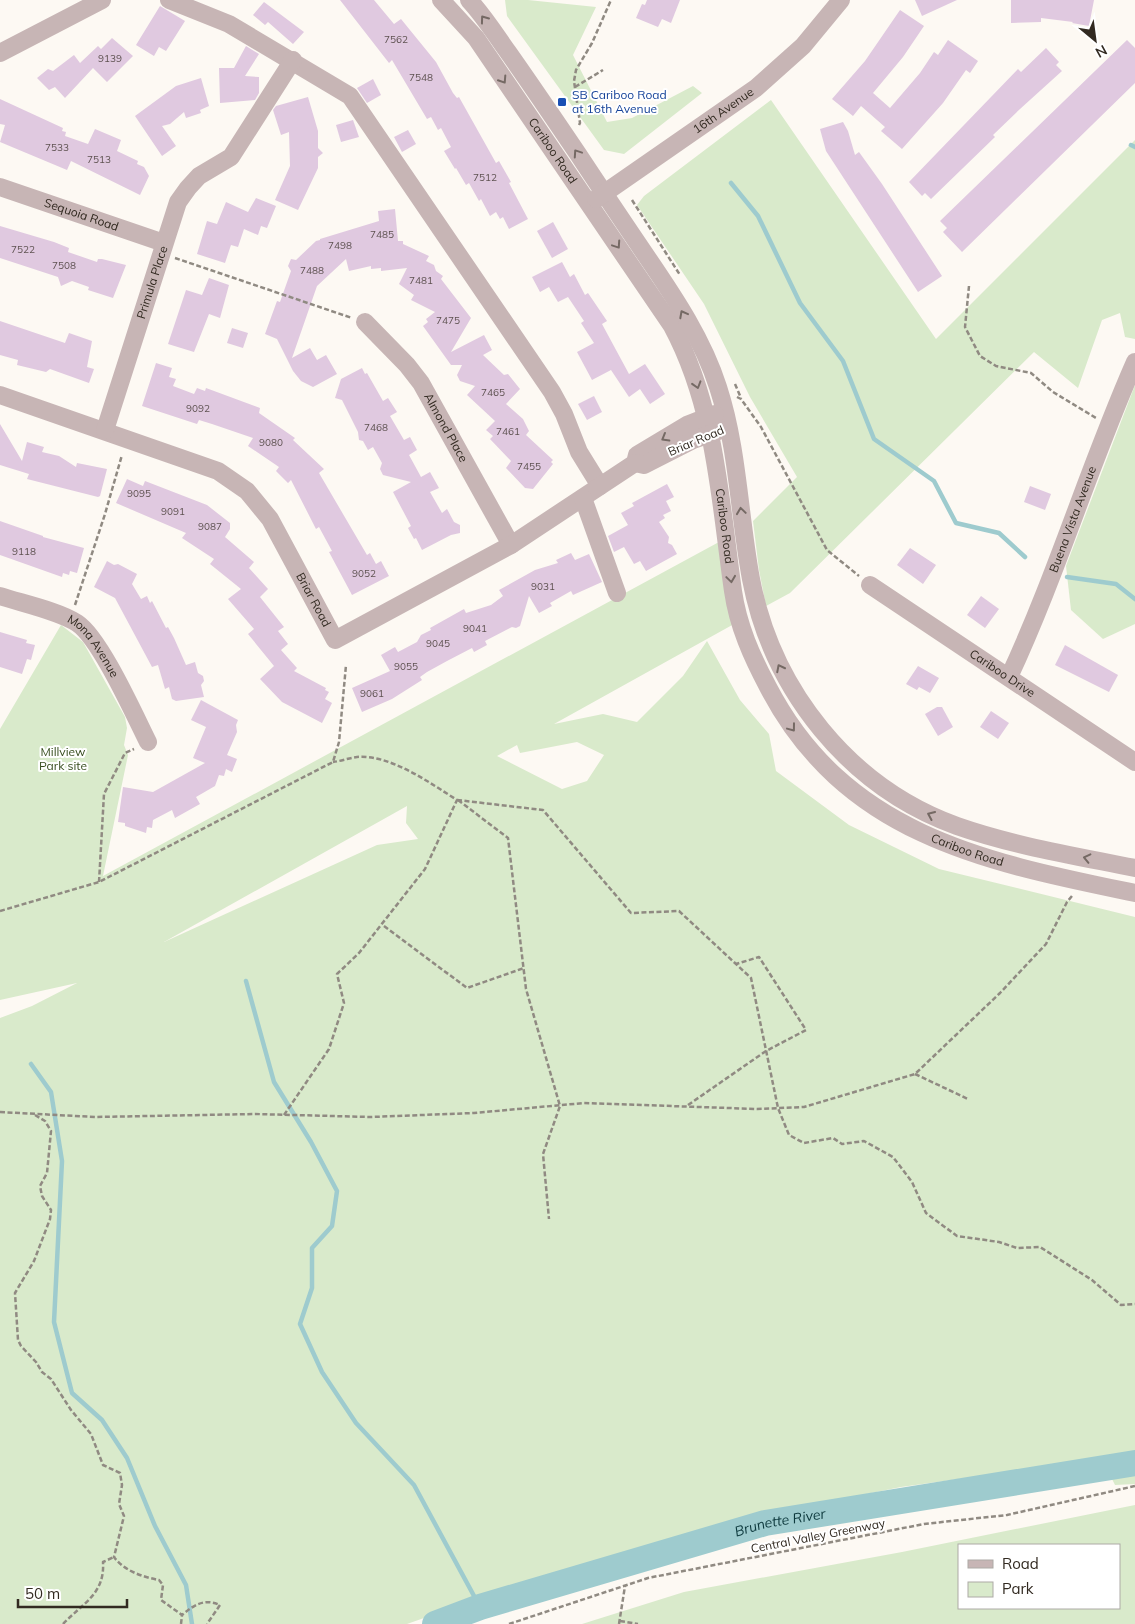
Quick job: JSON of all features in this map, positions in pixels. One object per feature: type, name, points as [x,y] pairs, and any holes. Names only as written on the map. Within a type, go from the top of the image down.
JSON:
[{"type":"street","points":[[0,53],[102,0]]},
{"type":"street","points":[[169,0],[229,24],[293,60],[350,96],[552,392],[564,414],[579,452],[600,486]]},
{"type":"street","name":"Cariboo Road","points":[[441,0],[476,38],[672,326],[684,349],[698,384],[708,426],[734,594],[743,632],[752,656],[774,700],[806,745],[827,768],[863,799],[894,821],[930,838],[1001,862],[1135,893]]},
{"type":"street","name":"Cariboo Road","points":[[469,0],[530,84],[676,300],[710,364],[727,419],[751,580],[768,639],[790,685],[835,747],[864,773],[903,801],[956,825],[984,835],[1135,868]]},
{"type":"street","name":"16th Avenue","points":[[590,204],[756,88],[803,46],[841,0]]},
{"type":"street","name":"Primula Place","points":[[105,430],[167,250],[178,202],[199,176],[231,157],[293,60]]},
{"type":"street","name":"Sequoia Road","points":[[0,187],[167,250]]},
{"type":"street","name":"Almond Place","points":[[365,322],[407,365],[421,383],[511,545]]},
{"type":"street","name":"Buena Vista Avenue","points":[[1009,676],[1029,633],[1107,425],[1135,362]]},
{"type":"street","name":"Briar Road","points":[[0,395],[105,430],[218,472],[247,491],[270,520],[335,640],[511,545],[635,463],[644,465],[692,440],[708,426],[727,419]]},
{"type":"street","points":[[583,498],[617,592]]},
{"type":"street","name":"Cariboo Drive","points":[[870,585],[1009,676],[1135,762]]},
{"type":"street","name":"Mona Avenue","points":[[0,596],[70,620],[84,629],[98,646],[148,742]]},
{"type":"path","points":[[578,125],[580,123],[575,87],[576,70],[592,43],[611,0]]},
{"type":"path","points":[[575,87],[604,70]]},
{"type":"path","points":[[167,250],[365,322]]},
{"type":"path","points":[[969,286],[964,327],[980,356],[996,366],[1031,373],[1053,392],[1107,425]]},
{"type":"path","points":[[741,399],[760,427],[827,550],[870,585]]},
{"type":"path","points":[[76,602],[105,514],[122,453]]},
{"type":"path","points":[[334,762],[339,742],[346,666]]},
{"type":"path","points":[[99,882],[104,794],[126,753]]},
{"type":"path","points":[[0,911],[99,882],[334,762],[358,757],[376,759],[409,770],[458,800],[508,838],[526,989],[560,1106],[543,1154],[549,1219]]},
{"type":"path","points":[[458,800],[543,810],[631,913],[679,911],[751,978],[778,1108],[789,1135],[804,1143],[833,1138],[842,1144],[864,1141],[893,1157],[912,1182],[926,1213],[957,1236],[998,1242],[1017,1248],[1040,1247],[1092,1280],[1121,1305],[1135,1304]]},
{"type":"path","points":[[284,1115],[329,1049],[344,1003],[337,974],[359,953],[425,869],[458,800]]},
{"type":"path","points":[[0,1112],[95,1117],[284,1115],[371,1117],[474,1113],[584,1104],[804,1107],[830,1101],[915,1074],[1000,994],[1046,944],[1067,902],[1085,882]]},
{"type":"path","points":[[384,926],[466,988],[524,968]]},
{"type":"path","points":[[687,1106],[766,1051],[806,1030],[759,957],[736,964]]},
{"type":"path","points":[[915,1074],[968,1099]]},
{"type":"path","points":[[34,1114],[45,1121],[51,1131],[47,1173],[40,1186],[42,1196],[51,1210],[50,1219],[34,1261],[15,1293],[18,1340],[30,1358],[51,1379],[71,1410],[91,1434],[103,1465],[120,1473],[122,1485],[119,1504],[124,1516],[114,1557]]},
{"type":"path","name":"Central Valley Greenway","points":[[509,1624],[648,1578],[924,1524],[1007,1515],[1135,1486]]},
{"type":"path","points":[[114,1557],[128,1569],[144,1577],[159,1580],[162,1586],[161,1600],[182,1615]]},
{"type":"path","points":[[63,1624],[97,1591],[104,1574],[103,1562],[114,1557]]},
{"type":"path","points":[[626,1585],[620,1622],[638,1624]]},
{"type":"path","points":[[181,1624],[182,1615],[191,1607],[200,1603],[212,1602],[220,1605],[206,1624]]},
{"type":"green space","points":[[505,0],[528,0],[596,7],[573,55],[607,122],[632,118],[693,86],[702,93],[624,154],[604,150],[507,16]]},
{"type":"green space","points":[[771,100],[936,339],[1135,140],[1135,339],[1125,337],[1120,313],[1102,320],[1078,388],[1034,352],[790,593],[766,606],[753,521],[797,477],[750,397],[704,304],[637,205],[644,196]]},
{"type":"green space","points":[[1135,385],[1135,624],[1103,639],[1071,610],[1066,566]]},
{"type":"green space","name":"Millview Park site","points":[[719,542],[734,624],[554,724],[603,714],[637,722],[683,676],[707,641],[740,700],[769,734],[776,771],[849,825],[939,869],[1135,917],[1135,1484],[1115,1485],[1102,1459],[901,1487],[797,1508],[531,1580],[407,1624],[0,1624],[0,1018],[32,1006],[77,983],[0,1000],[0,729],[61,625],[83,642],[125,717],[127,728],[124,745],[128,755],[103,876]],"holes":[[[577,742],[604,755],[587,781],[562,789],[497,756],[517,745],[520,753]],[[407,806],[406,823],[418,839],[377,845],[164,942]]]},
{"type":"green space","points":[[1135,1505],[1135,1624],[582,1624],[684,1592],[902,1552]]},
{"type":"building","points":[[340,0],[374,0],[394,24],[401,19],[436,62],[453,93],[457,98],[459,97],[496,163],[499,161],[511,182],[509,183],[528,219],[509,229],[503,217],[500,219],[496,212],[490,216],[481,199],[479,201],[469,183],[466,185],[444,151],[451,147],[441,128],[438,130],[431,117],[427,119],[392,60],[389,63]]},
{"type":"building","points":[[647,0],[680,0],[671,23],[662,19],[658,27],[636,18],[642,4],[645,5]]},
{"type":"building","points":[[915,0],[957,0],[922,16]]},
{"type":"building","points":[[1011,0],[1094,0],[1089,26],[1041,18],[1041,22],[1011,23]]},
{"type":"building","points":[[264,2],[304,32],[293,44],[268,22],[265,25],[253,15]]},
{"type":"building","points":[[160,6],[185,21],[166,51],[159,47],[154,56],[136,45]]},
{"type":"building","points":[[900,10],[924,26],[903,57],[873,93],[890,108],[920,73],[934,52],[938,55],[948,40],[978,61],[970,73],[966,70],[943,103],[902,149],[881,131],[885,127],[861,106],[853,116],[832,99],[865,61]]},
{"type":"building","points":[[112,38],[133,56],[107,82],[93,68],[65,98],[55,87],[49,90],[37,78],[48,69],[53,71],[74,55],[80,63],[98,46],[101,49]]},
{"type":"building","points":[[1127,40],[1135,48],[1135,83],[962,252],[943,232],[947,228],[940,221]]},
{"type":"building","points":[[246,46],[259,54],[245,76],[259,77],[259,93],[255,100],[220,103],[219,68],[234,68]]},
{"type":"building","points":[[1046,48],[1059,62],[1056,65],[1062,71],[993,135],[995,137],[931,199],[925,193],[922,196],[909,182],[1018,69],[1021,72]]},
{"type":"building","points":[[201,78],[209,106],[200,110],[201,113],[186,118],[184,112],[170,124],[162,126],[176,146],[162,156],[135,116],[176,86]]},
{"type":"building","points":[[373,79],[381,95],[367,103],[357,88]]},
{"type":"building","points":[[308,97],[318,131],[318,148],[323,153],[318,157],[318,168],[298,210],[275,200],[290,166],[289,132],[281,135],[273,110],[276,106]]},
{"type":"building","points":[[0,99],[63,128],[62,131],[66,132],[65,136],[88,144],[95,129],[121,140],[117,151],[138,161],[137,164],[144,167],[149,176],[140,195],[71,161],[67,170],[0,142],[5,125],[0,124]]},
{"type":"building","points":[[353,120],[359,137],[341,142],[336,125]]},
{"type":"building","points":[[843,122],[848,131],[855,155],[859,152],[942,276],[918,292],[826,151],[820,129]]},
{"type":"building","points":[[408,130],[416,144],[402,152],[394,137]]},
{"type":"building","points":[[256,198],[276,206],[267,228],[261,226],[258,235],[244,229],[238,247],[231,245],[225,263],[197,254],[207,221],[217,224],[226,202],[248,212]]},
{"type":"building","points":[[395,209],[398,241],[403,241],[403,244],[429,256],[426,261],[434,265],[436,271],[443,276],[441,279],[471,318],[451,352],[484,335],[492,350],[483,355],[504,375],[508,374],[520,389],[506,404],[523,419],[529,431],[526,435],[553,460],[551,462],[553,464],[533,489],[525,488],[506,468],[511,461],[490,439],[493,436],[486,430],[495,421],[467,395],[475,386],[460,381],[457,375],[462,365],[451,365],[423,326],[428,322],[426,319],[435,312],[411,300],[414,295],[399,284],[407,268],[381,271],[381,268],[371,269],[371,266],[349,271],[346,259],[317,286],[292,358],[310,348],[317,360],[326,355],[337,374],[313,387],[301,381],[293,371],[277,339],[265,334],[277,301],[280,302],[291,271],[288,266],[291,259],[296,260],[320,239],[379,221],[378,211]]},
{"type":"building","points":[[553,222],[568,249],[552,258],[537,231]]},
{"type":"building","points":[[0,226],[54,242],[69,248],[68,252],[97,262],[98,259],[102,259],[126,265],[113,298],[88,290],[89,287],[72,281],[61,286],[58,277],[0,258]]},
{"type":"building","points":[[562,262],[570,277],[574,274],[585,295],[588,293],[607,321],[602,324],[629,374],[645,364],[665,394],[650,404],[640,389],[629,397],[611,370],[592,380],[577,352],[594,343],[581,323],[584,321],[568,297],[558,302],[549,287],[540,292],[532,277]]},
{"type":"building","points":[[209,278],[229,285],[220,318],[209,314],[194,352],[168,344],[186,290],[202,295]]},
{"type":"building","points":[[0,321],[65,343],[69,333],[92,341],[87,367],[94,369],[89,383],[50,369],[46,372],[17,365],[18,360],[0,355]]},
{"type":"building","points":[[232,328],[248,333],[243,348],[227,343]]},
{"type":"building","points":[[156,363],[172,368],[169,377],[176,379],[173,386],[194,394],[197,388],[205,391],[206,388],[260,408],[259,413],[295,438],[293,440],[324,469],[319,473],[367,555],[370,553],[376,564],[381,561],[389,576],[352,595],[329,552],[332,551],[319,527],[316,529],[291,480],[288,483],[276,471],[279,467],[248,446],[253,438],[199,420],[197,424],[142,406]]},
{"type":"building","points":[[362,368],[365,374],[367,373],[383,401],[388,398],[397,412],[390,416],[404,440],[410,437],[417,450],[409,455],[421,477],[430,472],[439,488],[430,492],[442,513],[447,509],[454,522],[460,525],[460,533],[451,535],[422,550],[416,538],[414,539],[408,528],[411,526],[393,492],[411,482],[383,475],[380,469],[382,463],[373,447],[368,450],[363,441],[359,440],[358,432],[342,400],[335,398],[341,379]]},
{"type":"building","points":[[594,396],[602,412],[587,420],[578,404]]},
{"type":"building","points":[[0,424],[22,461],[27,442],[44,447],[42,452],[59,456],[76,467],[77,463],[107,469],[100,496],[27,479],[29,474],[0,465]]},
{"type":"building","points":[[127,479],[143,486],[145,481],[207,505],[230,523],[230,529],[225,537],[254,562],[249,568],[268,589],[260,597],[284,627],[278,631],[288,644],[281,650],[297,668],[294,671],[326,688],[325,690],[329,692],[325,699],[332,703],[322,723],[282,702],[260,679],[274,666],[248,634],[254,629],[228,599],[241,589],[210,564],[214,559],[182,538],[186,533],[116,503]]},
{"type":"building","points":[[667,484],[674,497],[666,501],[671,511],[663,515],[665,518],[659,522],[669,537],[668,543],[672,545],[677,554],[646,571],[640,561],[634,564],[624,547],[614,552],[608,536],[628,525],[621,513],[634,506],[632,503]]},
{"type":"building","points":[[1030,486],[1051,494],[1045,510],[1024,502]]},
{"type":"building","points":[[0,521],[43,537],[84,548],[77,573],[70,571],[69,575],[63,573],[62,577],[0,555]]},
{"type":"building","points":[[910,548],[936,565],[923,584],[897,565]]},
{"type":"building","points":[[571,553],[575,560],[589,554],[602,582],[573,595],[571,591],[550,603],[552,606],[539,613],[529,596],[520,626],[512,627],[485,641],[487,645],[474,652],[472,648],[447,661],[427,672],[420,677],[422,680],[392,699],[362,712],[352,688],[390,671],[381,655],[395,647],[398,652],[417,642],[421,635],[431,630],[430,628],[464,609],[466,613],[491,605],[503,596],[499,590],[535,570],[558,563],[556,560]]},
{"type":"building","points":[[107,561],[114,565],[118,564],[137,574],[132,584],[141,599],[147,596],[150,603],[152,601],[166,628],[168,627],[174,638],[186,665],[195,662],[198,673],[203,676],[204,681],[201,685],[204,697],[176,701],[172,699],[169,687],[165,689],[158,665],[152,667],[115,598],[94,587]]},
{"type":"building","points":[[981,596],[999,609],[985,628],[967,615]]},
{"type":"building","points":[[0,632],[27,640],[26,643],[35,645],[31,660],[27,659],[22,674],[0,667]]},
{"type":"building","points":[[1065,645],[1118,675],[1109,692],[1055,665]]},
{"type":"building","points":[[918,666],[939,678],[930,693],[919,687],[917,690],[906,684]]},
{"type":"building","points":[[201,700],[238,720],[236,725],[237,732],[227,755],[237,759],[232,772],[226,769],[224,776],[219,775],[215,786],[196,797],[200,804],[175,818],[172,810],[153,820],[152,828],[147,827],[146,833],[125,826],[125,823],[118,822],[123,787],[153,792],[205,763],[193,758],[206,727],[191,720]]},
{"type":"building","points":[[937,707],[942,707],[953,727],[938,736],[925,714]]},
{"type":"building","points":[[991,711],[1009,723],[998,739],[980,727]]},
{"type":"waterway","points":[[1131,145],[1135,147]]},
{"type":"waterway","points":[[731,183],[758,216],[800,303],[843,361],[874,439],[934,481],[956,523],[999,533],[1025,557]]},
{"type":"waterway","points":[[1067,577],[1116,584],[1135,599]]},
{"type":"waterway","points":[[246,981],[274,1082],[311,1142],[337,1191],[332,1226],[312,1248],[312,1288],[300,1324],[322,1372],[356,1423],[414,1485],[480,1607]]},
{"type":"waterway","points":[[31,1064],[51,1092],[62,1161],[54,1322],[72,1393],[102,1420],[127,1458],[155,1526],[186,1585],[192,1624]]},
{"type":"waterway","name":"Brunette River","points":[[435,1624],[480,1607],[765,1523],[1135,1463]]},
{"type":"place","name":"SB Cariboo Road at 16th Avenue","points":[[562,102]]}]
